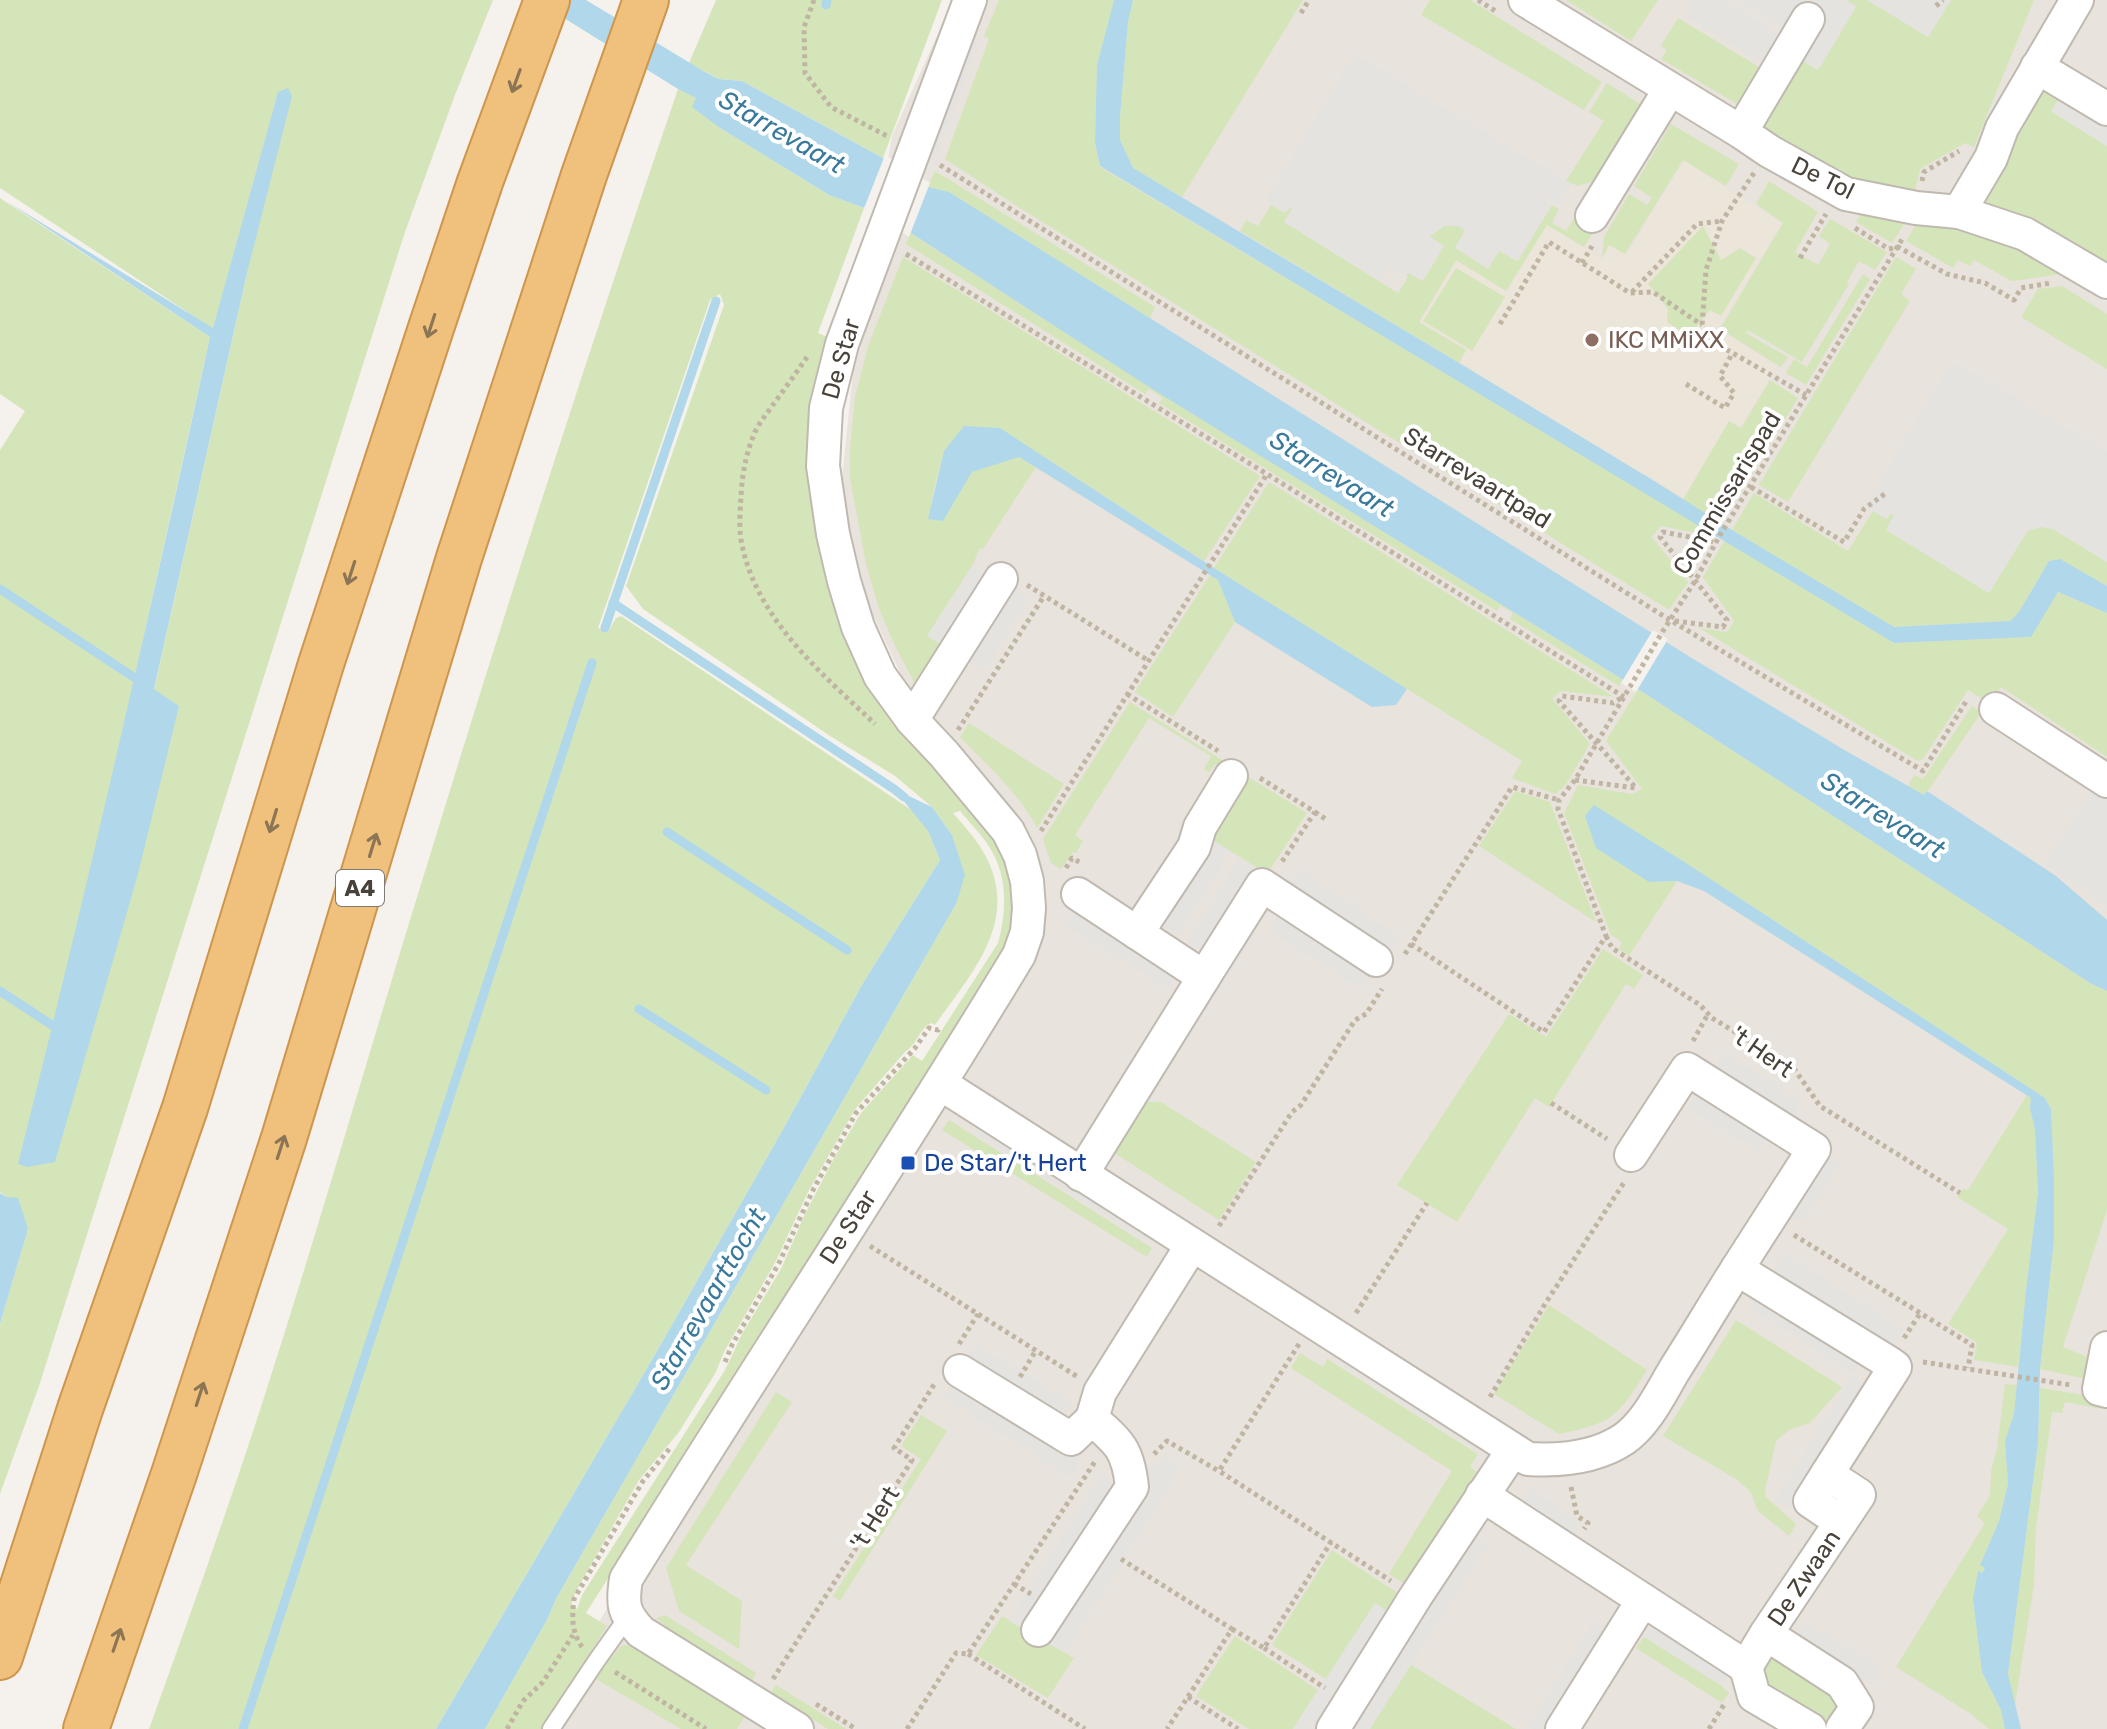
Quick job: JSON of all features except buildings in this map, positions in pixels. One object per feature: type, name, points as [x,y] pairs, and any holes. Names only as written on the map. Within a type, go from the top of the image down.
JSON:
[{"type":"highway","points":[[0,1657],[80,1409],[185,1108],[321,664],[435,313],[546,4]]},
{"type":"highway","name":"A4","points":[[86,1729],[169,1489],[284,1138],[459,558],[565,232],[636,29]]},
{"type":"street","name":"De Star","points":[[627,1618],[622,1599],[626,1579],[941,1084],[1019,955],[1027,932],[1027,881],[1020,855],[1008,831],[912,720],[880,676],[868,651],[844,581],[823,466],[826,408],[842,344],[970,0]]},
{"type":"street","name":"De Tol","points":[[1525,0],[1769,151],[1846,194],[1916,208],[1959,212],[2025,234],[2107,282]]},
{"type":"street","points":[[1959,212],[1991,158],[2002,128],[2077,0]]},
{"type":"street","points":[[1741,132],[1808,19]]},
{"type":"street","points":[[2037,67],[2107,109]]},
{"type":"street","points":[[1592,216],[1670,89]]},
{"type":"street","points":[[912,720],[1010,580]]},
{"type":"street","points":[[1996,709],[2107,781]]},
{"type":"street","points":[[1137,933],[1194,847],[1200,827],[1231,776]]},
{"type":"street","points":[[1081,1175],[1262,885],[1388,968]]},
{"type":"street","points":[[1078,894],[1204,977]]},
{"type":"street","points":[[941,1084],[1528,1459],[1549,1460],[1600,1451],[1625,1438],[1646,1417],[1814,1149],[1694,1058],[1631,1155]]},
{"type":"street","points":[[951,1365],[1071,1439],[1101,1416],[1198,1248]]},
{"type":"street","points":[[1737,1269],[1895,1367]]},
{"type":"street","points":[[2103,1390],[2107,1348]]},
{"type":"street","name":"De Zwaan","points":[[1746,1667],[1859,1495],[1827,1474],[1895,1367]]},
{"type":"street","points":[[1038,1630],[1132,1487],[1129,1464],[1101,1416]]},
{"type":"street","points":[[1341,1716],[1513,1450]]},
{"type":"street","points":[[1482,1495],[1746,1667],[1754,1696],[1810,1729]]},
{"type":"street","points":[[1562,1729],[1643,1600]]},
{"type":"street","points":[[627,1618],[641,1632],[797,1729]]},
{"type":"street","name":"De Zwaan","points":[[1766,1634],[1842,1683],[1857,1707],[1842,1729]]},
{"type":"lane","points":[[551,1729],[627,1618]]},
{"type":"path","name":"Starrevaartpad","points":[[814,0],[804,27],[805,73],[831,107],[912,155],[956,174],[1670,620],[1923,771],[1968,697],[1982,707],[1996,709]]},
{"type":"path","points":[[1301,13],[1309,0]]},
{"type":"path","points":[[1936,6],[1943,0]]},
{"type":"path","name":"Commissarispad","points":[[1559,800],[1575,780],[1720,535],[1911,225],[1924,172],[1959,151],[1967,155]]},
{"type":"path","points":[[1702,326],[1706,270],[1722,221],[1740,196]]},
{"type":"path","points":[[1800,258],[1827,211]]},
{"type":"path","points":[[1630,293],[1697,224],[1722,221]]},
{"type":"path","points":[[883,230],[903,252],[1624,697],[1613,703],[1562,696],[1559,701],[1636,788],[1575,780]]},
{"type":"path","points":[[1500,324],[1549,242],[1630,293],[1653,292],[1702,326],[1715,343],[1806,395]]},
{"type":"path","points":[[1582,263],[1589,251]]},
{"type":"path","points":[[842,344],[821,338],[756,428],[742,470],[741,537],[756,584],[788,636],[813,665],[878,727]]},
{"type":"path","points":[[1686,384],[1725,408],[1734,393],[1720,376],[1732,354]]},
{"type":"path","points":[[1020,855],[1040,832],[1267,474]]},
{"type":"path","points":[[1751,487],[1844,542],[1864,509],[1886,493]]},
{"type":"path","points":[[1670,620],[1723,627],[1727,620],[1660,537],[1663,532],[1716,542]]},
{"type":"path","points":[[1010,580],[1044,596],[1149,661]]},
{"type":"path","points":[[944,754],[1044,596]]},
{"type":"path","points":[[1198,1248],[1292,1112],[1301,1105],[1355,1020],[1366,1014],[1388,968],[1411,944],[1512,787],[1559,800],[1558,809],[1606,936],[1544,1032],[1411,944]]},
{"type":"path","points":[[1315,812],[1327,820]]},
{"type":"path","name":"'t Hert","points":[[1606,936],[1612,948],[1700,1005],[1712,1018],[1793,1067],[1820,1106],[1960,1193]]},
{"type":"path","points":[[722,1370],[732,1345],[779,1263],[814,1188],[856,1113],[915,1048],[929,1028],[938,1030],[946,1017]]},
{"type":"path","points":[[1490,1397],[1545,1304],[1635,1166],[1631,1155],[1551,1103]]},
{"type":"path","points":[[1219,1471],[1427,1203]]},
{"type":"path","points":[[1769,1220],[1972,1345],[1968,1368]]},
{"type":"path","points":[[846,1231],[978,1314],[1101,1416],[968,1654]]},
{"type":"path","name":"'t Hert","points":[[759,1705],[912,1460],[894,1448],[951,1365],[978,1314]]},
{"type":"path","points":[[1895,1367],[1913,1361],[2043,1380]]},
{"type":"path","points":[[676,1440],[643,1481],[574,1599],[571,1620],[580,1646],[597,1660],[706,1729]]},
{"type":"path","points":[[1129,1464],[1157,1453],[1167,1441],[1416,1596]]},
{"type":"path","points":[[1566,1458],[1577,1516],[1588,1523],[1570,1552]]},
{"type":"path","points":[[1264,1648],[1331,1542]]},
{"type":"path","points":[[1095,1543],[1264,1648],[1341,1716]]},
{"type":"path","points":[[1167,1729],[1232,1629]]},
{"type":"path","points":[[507,1729],[523,1701],[543,1682],[574,1634]]},
{"type":"path","points":[[907,1729],[956,1653],[968,1654],[1085,1729]]},
{"type":"path","points":[[1188,1697],[1238,1729]]},
{"type":"shaded area","points":[[953,0],[2107,0],[2107,1729],[536,1729],[826,1236],[1040,930],[1039,860],[1007,807],[919,713],[871,611],[840,498],[856,343],[892,136]]},
{"type":"shaded area","points":[[1693,0],[1722,0],[1781,35],[1764,63],[1684,15]]},
{"type":"shaded area","points":[[1738,0],[1846,0],[1856,6],[1818,70],[1799,59],[1785,29]]},
{"type":"shaded area","points":[[1867,0],[1951,0],[1928,37]]},
{"type":"shaded area","points":[[971,40],[979,43],[938,153],[930,150]]},
{"type":"shaded area","points":[[1354,54],[1571,184],[1558,204],[1540,193],[1537,195],[1551,206],[1518,261],[1499,251],[1488,269],[1455,248],[1465,230],[1458,226],[1444,226],[1429,236],[1444,246],[1423,281],[1408,273],[1406,276],[1389,265],[1379,280],[1284,222],[1291,207],[1283,212],[1265,201]]},
{"type":"shaded area","points":[[2061,95],[2107,123],[2107,146],[2051,111]]},
{"type":"shaded area","name":"IKC MMiXX","points":[[1684,161],[1782,223],[1718,329],[1777,366],[1741,427],[1729,421],[1682,499],[1476,373],[1461,361],[1467,350],[1420,322],[1457,261],[1507,292],[1547,225],[1602,259],[1610,246],[1626,255]]},
{"type":"shaded area","points":[[1955,365],[2107,452],[2107,562],[2053,529],[2041,527],[2027,531],[1989,593],[1886,530],[1894,515],[1891,513],[1887,519],[1865,506],[1945,372]]},
{"type":"shaded area","points":[[972,566],[1029,600],[984,671],[927,636]]},
{"type":"shaded area","points":[[2092,790],[2107,800],[2107,905],[2044,864]]},
{"type":"shaded area","points":[[1214,841],[1230,851],[1177,936],[1160,926]]},
{"type":"shaded area","points":[[1240,857],[1255,867],[1202,952],[1187,943]]},
{"type":"shaded area","points":[[1298,869],[1399,936],[1388,953],[1287,887]]},
{"type":"shaded area","points":[[1076,908],[1179,972],[1169,989],[1065,925]]},
{"type":"shaded area","points":[[1279,913],[1374,973],[1363,990],[1269,930]]},
{"type":"shaded area","points":[[1248,926],[1256,931],[1148,1102],[1141,1097]]},
{"type":"shaded area","points":[[1724,1052],[1800,1102],[1790,1118],[1769,1134],[1758,1151],[1687,1108]]},
{"type":"shaded area","points":[[980,1126],[1150,1233],[1146,1241],[976,1133]]},
{"type":"shaded area","points":[[1826,1153],[1841,1163],[1802,1224],[1786,1215]]},
{"type":"shaded area","points":[[1784,1253],[1904,1330],[1894,1347],[1863,1358],[1853,1374],[1750,1307]]},
{"type":"shaded area","points":[[976,1344],[1071,1402],[1061,1419],[1081,1460],[1070,1477],[943,1397]]},
{"type":"shaded area","points":[[1343,1358],[1480,1444],[1476,1450],[1340,1363]]},
{"type":"shaded area","points":[[1852,1376],[1867,1387],[1790,1508],[1775,1500]]},
{"type":"shaded area","points":[[1165,1457],[1181,1469],[1065,1653],[1009,1621],[1101,1475],[1117,1486]]},
{"type":"shaded area","points":[[1531,1489],[1581,1523],[1572,1538],[1521,1505]]},
{"type":"shaded area","points":[[1470,1534],[1488,1544],[1370,1729],[1293,1729],[1375,1603],[1412,1626]]},
{"type":"shaded area","points":[[1594,1621],[1610,1632],[1550,1729],[1533,1729],[1528,1726]]},
{"type":"shaded area","points":[[1654,1622],[1732,1671],[1722,1686],[1644,1637]]},
{"type":"shaded area","points":[[1807,1622],[1884,1670],[1873,1686],[1796,1638]]},
{"type":"green space","points":[[0,0],[493,0],[405,232],[39,1386],[0,1494],[0,1324],[28,1229],[7,1197],[0,1192],[0,591],[134,683],[19,1164],[179,706],[154,690],[247,273],[278,93],[213,329],[0,188]]},
{"type":"green space","points":[[716,0],[942,0],[883,158],[742,81],[719,79],[689,63]]},
{"type":"green space","points":[[999,0],[1114,0],[1097,65],[1095,143],[1100,167],[1713,533],[1712,536],[1661,526],[1652,537],[1688,582],[1669,610],[945,159],[989,39],[984,36]]},
{"type":"green space","points":[[1133,0],[1303,0],[1182,197],[1133,168],[1120,140],[1128,22]]},
{"type":"green space","points":[[1430,0],[1470,0],[1602,82],[1584,110],[1421,15]]},
{"type":"green space","points":[[1566,0],[1658,0],[1631,41]]},
{"type":"green space","points":[[1846,0],[1867,0],[1927,36],[1951,0],[2034,0],[1974,147],[1965,143],[1920,169],[1915,192],[1872,186],[1836,174],[1760,127],[1799,59],[1818,70],[1856,7]]},
{"type":"green space","points":[[1678,18],[1764,70],[1742,107],[1661,59],[1667,50],[1661,46]]},
{"type":"green space","points":[[1607,83],[1643,106],[1601,176],[1578,186],[1566,181],[1604,121],[1589,112]]},
{"type":"green space","points":[[678,89],[697,98],[720,128],[829,195],[864,208],[818,333],[827,337],[813,402],[806,472],[829,589],[848,645],[874,696],[998,843],[1012,878],[1014,921],[1001,960],[586,1613],[607,1626],[541,1729],[485,1729],[556,1599],[956,904],[952,835],[932,807],[895,776],[830,736],[643,609],[626,586],[724,305],[720,294],[710,300],[598,628],[608,632],[616,618],[621,616],[913,811],[928,831],[940,860],[863,983],[660,1346],[436,1729],[149,1729],[268,1385],[494,651]],"holes":[[[960,811],[988,845],[999,868],[1004,906],[998,943],[922,1061],[913,1055],[861,1113],[834,1158],[781,1269],[742,1334],[725,1370],[582,1595],[577,1609],[571,1605],[575,1593],[639,1480],[679,1432],[716,1372],[724,1352],[776,1261],[809,1190],[855,1109],[924,1029],[931,1023],[935,1025],[985,949],[997,908],[996,886],[982,849],[953,813]]]},
{"type":"green space","points":[[2043,92],[2061,95],[2052,112],[2107,146],[2107,265],[2018,213],[1979,201],[2027,104]]},
{"type":"green space","points":[[1671,124],[1739,164],[1726,186],[1683,160],[1625,254],[1609,245],[1602,258],[1604,237],[1629,194],[1647,205],[1652,198],[1634,186]]},
{"type":"green space","points":[[935,171],[1155,307],[1150,318],[949,192],[928,187]]},
{"type":"green space","points":[[1769,181],[1818,212],[1795,252],[1818,265],[1830,244],[1819,236],[1830,219],[1887,252],[1875,270],[1859,261],[1847,282],[1849,284],[1802,362],[1748,330],[1746,333],[1788,357],[1781,367],[1720,329],[1783,223],[1756,204]]},
{"type":"green space","points":[[0,198],[210,337],[135,676],[0,588],[0,450],[25,411],[0,394]]},
{"type":"green space","points":[[1271,205],[1285,213],[1291,206],[1293,209],[1284,222],[1398,293],[1408,273],[1423,281],[1429,237],[1444,226],[1458,226],[1517,261],[1552,205],[1559,209],[1552,223],[1566,231],[1574,218],[1594,231],[1584,247],[1547,225],[1506,291],[1456,260],[1419,322],[1466,350],[1459,363],[1240,231],[1246,220],[1258,226]]},
{"type":"green space","points":[[1861,214],[1906,221],[1892,243],[1856,222]]},
{"type":"green space","points":[[1917,223],[2005,241],[2062,274],[2012,281],[1974,260],[1970,266],[1958,260],[1953,268],[1906,241]]},
{"type":"green space","points":[[1703,226],[1721,260],[1740,248],[1756,258],[1721,316],[1710,310],[1689,336],[1667,322],[1668,309],[1648,284]]},
{"type":"green space","points":[[910,233],[1164,396],[1623,680],[1619,686],[1510,619],[1513,613],[1500,606],[1497,611],[1159,403],[1163,398],[1149,389],[1145,394],[906,244]]},
{"type":"green space","points":[[903,257],[1260,476],[1204,561],[1000,428],[964,427],[944,451],[929,519],[943,521],[972,472],[1018,456],[1036,467],[983,549],[980,548],[928,635],[946,646],[920,684],[915,684],[879,609],[866,564],[850,478],[855,397],[868,346]]},
{"type":"green space","points":[[1896,257],[1916,269],[1901,294],[1910,301],[1788,502],[1759,485]]},
{"type":"green space","points":[[1456,268],[1505,297],[1472,351],[1423,321]]},
{"type":"green space","points":[[1863,274],[1870,279],[1806,385],[1786,373],[1794,359],[1807,367]]},
{"type":"green space","points":[[2062,286],[2107,314],[2107,369],[2021,317],[2038,289]]},
{"type":"green space","points":[[1770,380],[1798,398],[1721,523],[1683,500],[1729,421],[1741,428]]},
{"type":"green space","points":[[1269,482],[1614,697],[1561,691],[1552,698],[1590,744],[1565,786],[1555,794],[1512,778],[1522,761],[1214,568]]},
{"type":"green space","points":[[1754,493],[1848,551],[1873,511],[1886,519],[1891,513],[1895,515],[1887,530],[1989,593],[2028,530],[2041,526],[2053,529],[2107,562],[2107,586],[2059,559],[2049,561],[2019,612],[2010,621],[1894,627],[1732,530]]},
{"type":"green space","points":[[1725,540],[1894,643],[2030,637],[2057,592],[2107,613],[2107,757],[2001,687],[1989,703],[1968,690],[1923,759],[1918,761],[1699,628],[1727,632],[1734,621],[1703,577]]},
{"type":"green space","points":[[1210,575],[1218,580],[1235,622],[1173,717],[1135,692]]},
{"type":"green space","points":[[1638,689],[2090,983],[2107,991],[2107,1210],[2063,1347],[2090,1358],[2086,1379],[2040,1369],[2054,1240],[2051,1110],[2045,1098],[1689,865],[1649,882],[1677,881],[1629,956],[1619,949],[1622,942],[1611,935],[1564,813],[1578,785],[1632,794],[1642,789],[1606,741]]},
{"type":"green space","points":[[1130,702],[1233,767],[1229,773],[1215,765],[1209,772],[1204,769],[1211,756],[1149,718],[1075,835],[1083,841],[1061,869],[1051,863],[1043,839]]},
{"type":"green space","points":[[1972,706],[1981,713],[1925,795],[1908,786],[1914,775],[1923,779]]},
{"type":"green space","points":[[969,723],[1064,784],[1037,828],[1012,791],[960,737]]},
{"type":"green space","points":[[1237,770],[1307,813],[1267,874],[1206,836]]},
{"type":"green space","points":[[1515,791],[1550,802],[1596,922],[1479,846]]},
{"type":"green space","points":[[1603,949],[1643,975],[1634,989],[1626,984],[1549,1107],[1535,1098],[1457,1222],[1397,1185],[1509,1014],[1546,1037]]},
{"type":"green space","points":[[2027,1095],[2031,1098],[2035,1129],[2038,1192],[2018,1367],[1974,1360],[1977,1343],[1948,1324],[2008,1229],[1957,1197],[1963,1189],[1968,1190]]},
{"type":"green space","points":[[1141,1097],[1148,1102],[1161,1102],[1256,1162],[1219,1220],[1108,1149]]},
{"type":"green space","points":[[949,1120],[1152,1248],[1147,1257],[942,1130]]},
{"type":"green space","points":[[1549,1305],[1647,1370],[1629,1398],[1613,1415],[1592,1426],[1559,1434],[1494,1394]]},
{"type":"green space","points":[[1736,1320],[1842,1387],[1810,1423],[1789,1430],[1776,1441],[1765,1491],[1766,1497],[1796,1524],[1789,1536],[1758,1511],[1750,1491],[1736,1479],[1663,1436]]},
{"type":"green space","points":[[1300,1353],[1323,1367],[1327,1359],[1478,1454],[1470,1467],[1479,1474],[1408,1586],[1389,1574],[1452,1471],[1291,1368]]},
{"type":"green space","points":[[2005,1384],[2017,1385],[2014,1414],[2005,1441],[2008,1484],[1999,1521],[1980,1565],[1985,1567],[1982,1573],[1982,1672],[2001,1710],[2005,1729],[1989,1729],[1971,1714],[1896,1667],[1985,1523],[1977,1516],[1990,1496]]},
{"type":"green space","points":[[2040,1388],[2103,1398],[2101,1409],[2065,1402],[2062,1413],[2052,1412],[2036,1528],[2034,1584],[2015,1705],[2008,1674],[2038,1443]]},
{"type":"green space","points":[[776,1392],[792,1402],[686,1565],[742,1601],[739,1649],[679,1611],[666,1568]]},
{"type":"green space","points":[[921,1415],[947,1431],[840,1601],[833,1596],[921,1459],[901,1446]]},
{"type":"green space","points":[[1332,1550],[1402,1596],[1391,1613],[1375,1604],[1326,1679],[1272,1645]]},
{"type":"green space","points":[[665,1615],[756,1673],[751,1682],[672,1632],[656,1618]]},
{"type":"green space","points":[[1002,1616],[1074,1658],[1048,1698],[976,1655]]},
{"type":"green space","points":[[1235,1636],[1318,1690],[1293,1729],[1249,1729],[1196,1696]]},
{"type":"green space","points":[[1644,1637],[1722,1686],[1729,1693],[1722,1703],[1636,1648]]},
{"type":"green space","points":[[634,1643],[746,1715],[737,1729],[681,1729],[591,1676],[621,1646]]},
{"type":"green space","points":[[1782,1654],[1839,1691],[1844,1709],[1836,1720],[1818,1723],[1765,1690],[1758,1669],[1765,1660]]},
{"type":"green space","points":[[1410,1664],[1424,1673],[1516,1729],[1370,1729]]},
{"type":"green space","points":[[776,1685],[846,1729],[828,1729],[771,1693]]},
{"type":"water","name":"Starrevaart","points":[[535,0],[586,0],[705,72],[719,79],[742,81],[883,158],[928,187],[949,192],[1690,657],[1846,751],[1924,795],[1927,791],[2056,876],[2107,920],[2107,991],[2090,983],[1638,689],[1149,387],[866,204],[864,208],[829,195],[720,128],[692,107],[696,98]]},
{"type":"water","points":[[1114,0],[1133,0],[1128,22],[1120,140],[1133,168],[1894,627],[2010,621],[2019,612],[2049,561],[2060,559],[2107,586],[2107,613],[2058,592],[2031,637],[1894,643],[1100,166],[1095,143],[1097,65]]},
{"type":"water","points":[[288,88],[292,96],[247,273],[154,689],[179,706],[138,874],[55,1162],[27,1167],[18,1164],[69,958],[210,337],[6,201],[213,328],[278,92]]},
{"type":"water","points":[[964,426],[1000,428],[1407,689],[1396,705],[1372,707],[1235,622],[1218,580],[1019,457],[972,472],[943,521],[928,519],[944,451]]},
{"type":"water","name":"Starrevaarttocht","points":[[894,789],[932,807],[952,835],[965,875],[956,904],[556,1599],[485,1729],[436,1729],[660,1346],[863,983],[940,860],[928,831]]},
{"type":"water","points":[[1594,805],[2045,1098],[2051,1109],[2054,1240],[2040,1369],[2038,1443],[2008,1674],[2021,1729],[2005,1729],[2001,1710],[1982,1672],[1973,1599],[1978,1571],[1982,1573],[1985,1568],[1980,1565],[1999,1521],[2008,1484],[2005,1441],[2014,1414],[2038,1192],[2031,1098],[1704,891],[1677,881],[1649,882],[1596,848],[1585,816]]},
{"type":"water","points":[[0,1193],[18,1198],[28,1229],[0,1324]]},
{"type":"pier","points":[[885,155],[930,183],[909,237],[868,210],[863,211]]},
{"type":"pier","points":[[1653,630],[1668,639],[1636,692],[1621,683]]},
{"type":"waterway","points":[[826,5],[827,0]]},
{"type":"waterway","points":[[605,628],[716,301]]},
{"type":"waterway","points":[[0,589],[144,684]]},
{"type":"waterway","points":[[613,603],[904,797]]},
{"type":"waterway","points":[[243,1729],[592,663]]},
{"type":"waterway","points":[[667,832],[847,950]]},
{"type":"waterway","points":[[0,991],[64,1033]]},
{"type":"waterway","points":[[639,1009],[766,1090]]},
{"type":"place","name":"IKC MMiXX","points":[[1592,340]]},
{"type":"place","name":"De Star/'t Hert","points":[[908,1163]]}]
